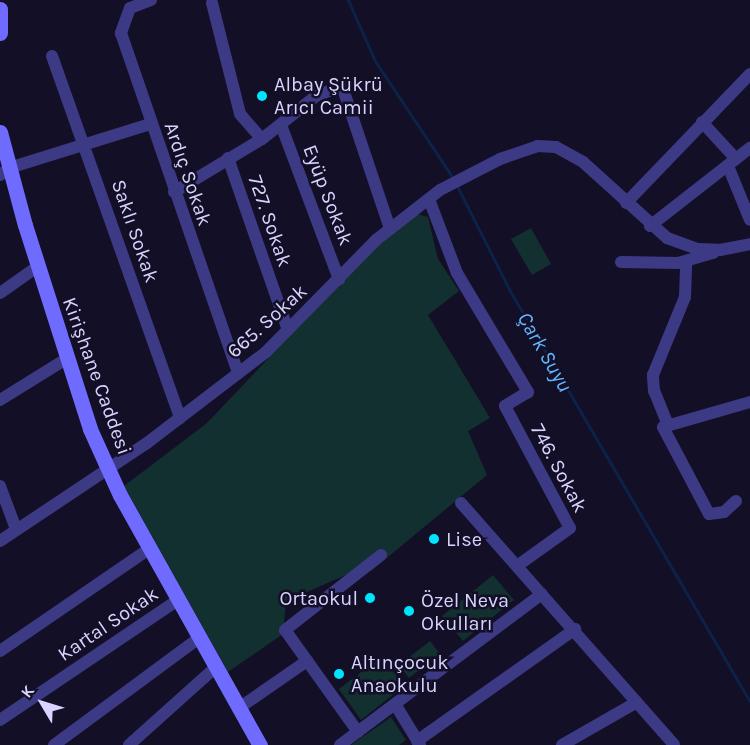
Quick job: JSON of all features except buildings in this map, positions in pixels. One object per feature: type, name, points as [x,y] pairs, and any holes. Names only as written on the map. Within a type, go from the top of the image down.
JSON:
[{"type":"street","name":"Ardıç Sokak","points":[[150,0],[130,8],[121,33],[150,124],[238,373]]},
{"type":"street","points":[[212,3],[240,114],[262,139]]},
{"type":"street","points":[[0,9],[0,33]]},
{"type":"street","name":"Saklı Sokak","points":[[52,56],[180,418]]},
{"type":"street","points":[[626,203],[750,74]]},
{"type":"street","points":[[174,192],[262,139],[316,96],[342,86],[390,229]]},
{"type":"street","points":[[702,122],[732,162],[750,220]]},
{"type":"street","points":[[4,172],[150,124]]},
{"type":"street","name":"Eyüp Sokak","points":[[281,125],[339,279]]},
{"type":"street","name":"Kirişhane Caddesi","points":[[0,132],[4,172],[66,359],[107,466],[149,549],[260,745]]},
{"type":"street","name":"665. Sokak","points":[[0,541],[180,418],[238,373],[288,330],[390,229],[440,190],[468,174],[537,146],[556,147],[583,162],[650,226],[667,238],[697,249],[720,250]]},
{"type":"street","points":[[650,226],[750,148]]},
{"type":"street","name":"727. Sokak","points":[[228,158],[288,330]]},
{"type":"street","name":"746. Sokak","points":[[429,199],[457,273],[528,392],[505,406],[570,528],[517,566]]},
{"type":"street","points":[[621,262],[686,262],[720,250],[750,244]]},
{"type":"street","points":[[668,425],[654,391],[653,375],[685,297],[686,262]]},
{"type":"street","points":[[0,293],[37,267]]},
{"type":"street","points":[[0,400],[66,359]]},
{"type":"street","points":[[736,501],[724,512],[709,514],[663,427],[750,402]]},
{"type":"street","points":[[0,486],[16,529]]},
{"type":"street","points":[[460,503],[575,629],[674,745]]},
{"type":"street","points":[[0,651],[149,549]]},
{"type":"street","points":[[358,732],[285,630],[381,555]]},
{"type":"street","points":[[340,745],[542,594]]},
{"type":"street","name":"Kartal Sokak","points":[[0,720],[178,600]]},
{"type":"street","points":[[395,704],[418,743],[575,629]]},
{"type":"street","points":[[54,745],[199,638]]},
{"type":"street","points":[[239,708],[308,661]]},
{"type":"street","points":[[129,745],[216,667]]},
{"type":"street","points":[[562,745],[637,702]]},
{"type":"green space","points":[[414,213],[428,217],[438,259],[459,291],[428,315],[490,418],[468,431],[487,475],[371,571],[362,568],[286,601],[283,634],[228,672],[124,486],[207,423],[365,257]]},
{"type":"green space","points":[[531,228],[551,264],[532,275],[511,239]]},
{"type":"green space","points":[[493,575],[514,600],[463,641],[442,616]]},
{"type":"green space","points":[[430,641],[440,654],[409,678],[399,665]]},
{"type":"green space","points":[[382,656],[404,686],[361,720],[339,689]]},
{"type":"green space","points":[[391,717],[406,740],[399,745],[351,745]]},
{"type":"waterway","name":"Çark Suyu","points":[[348,0],[375,61],[453,178]]},
{"type":"waterway","name":"Çark Suyu","points":[[456,184],[510,291],[750,701]]},
{"type":"place","name":"Albay Şükrü Arıcı Camii","points":[[262,96]]},
{"type":"place","name":"Lise","points":[[434,539]]},
{"type":"place","name":"Ortaokul","points":[[370,598]]},
{"type":"place","name":"Özel Neva Okulları","points":[[409,611]]},
{"type":"place","name":"Altınçocuk Anaokulu","points":[[339,674]]}]
